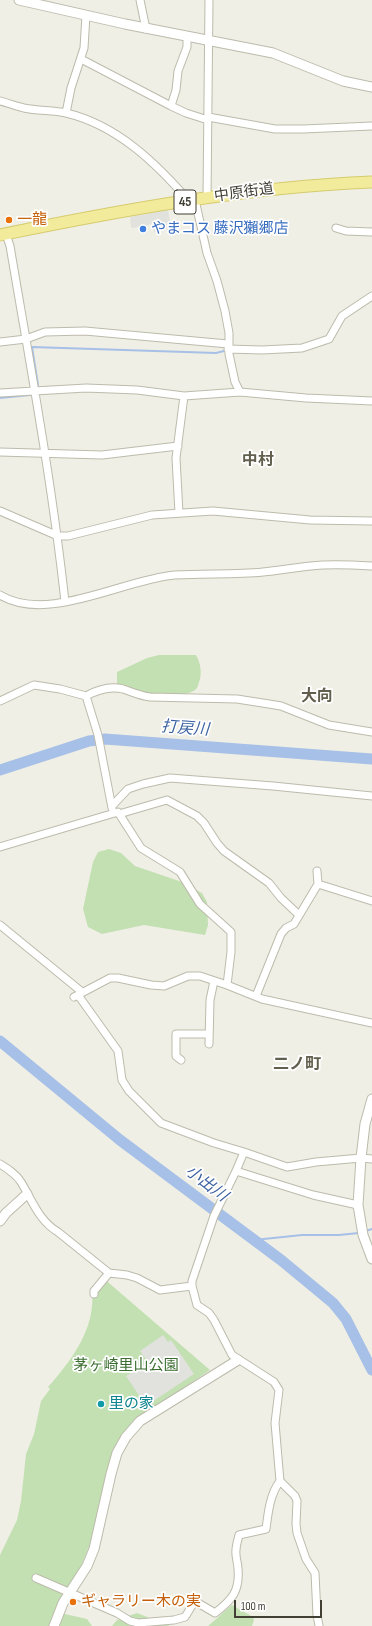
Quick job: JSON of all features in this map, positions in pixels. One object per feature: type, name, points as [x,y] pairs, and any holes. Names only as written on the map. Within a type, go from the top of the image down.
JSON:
[{"type":"main road","name":"中原街道","points":[[3,235],[52,224],[192,200],[292,187],[372,182]]},
{"type":"street","points":[[18,0],[146,29],[273,53],[342,81],[372,87]]},
{"type":"street","points":[[140,0],[146,29]]},
{"type":"street","points":[[207,198],[209,0]]},
{"type":"street","points":[[66,113],[71,88],[81,59],[85,40],[86,15]]},
{"type":"street","points":[[171,106],[176,90],[178,71],[185,55],[187,37]]},
{"type":"street","points":[[81,59],[186,114],[208,119],[275,128],[303,129],[372,126]]},
{"type":"street","points":[[0,101],[24,108],[66,113],[81,117],[104,127],[153,161],[192,200],[225,311],[229,333],[228,347],[235,382],[240,392]]},
{"type":"street","points":[[336,228],[346,231],[372,232]]},
{"type":"street","points":[[3,235],[10,246],[36,391],[44,454],[58,536],[64,602]]},
{"type":"street","points":[[0,342],[26,339],[45,332],[85,331],[262,350],[296,349],[329,339],[342,316],[372,296]]},
{"type":"street","points":[[0,393],[93,388],[137,390],[184,396],[240,392],[306,398],[372,401]]},
{"type":"street","points":[[179,513],[176,458],[184,396]]},
{"type":"street","points":[[0,452],[102,455],[178,446]]},
{"type":"street","points":[[0,511],[58,536],[68,536],[152,515],[212,511],[310,520],[372,521]]},
{"type":"street","points":[[0,595],[8,600],[20,603],[48,604],[93,596],[173,575],[261,572],[323,565],[351,564],[372,566]]},
{"type":"street","points":[[0,701],[34,685],[60,689],[86,696],[95,691],[115,688],[150,698],[237,699],[280,706],[329,725],[372,732]]},
{"type":"street","points":[[86,696],[98,735],[115,811],[141,848],[180,872],[200,904],[231,932],[231,952],[227,984]]},
{"type":"street","points":[[115,811],[128,790],[144,784],[170,778],[372,796]]},
{"type":"street","points":[[0,847],[115,811],[167,800],[197,816],[204,823],[224,851],[269,883],[280,898],[299,915]]},
{"type":"street","points":[[256,996],[281,934],[286,928],[294,924],[318,884],[317,871]]},
{"type":"street","points":[[318,884],[372,901]]},
{"type":"street","points":[[0,925],[78,995],[118,1051],[122,1080],[129,1091],[161,1123],[214,1143],[287,1167],[316,1162],[361,1158],[372,1159]]},
{"type":"street","points":[[78,995],[110,978],[164,986],[188,976],[200,976],[227,984],[256,996],[372,1023]]},
{"type":"street","points":[[209,1044],[210,1000],[214,981]]},
{"type":"street","points":[[181,1060],[176,1056],[176,1034],[209,1034]]},
{"type":"street","points":[[371,1254],[363,1235],[358,1205],[365,1124],[372,1099]]},
{"type":"street","points":[[36,1578],[138,1623],[167,1621],[185,1617],[193,1604],[198,1603],[215,1613],[226,1605],[237,1590],[238,1568],[236,1550],[239,1535],[266,1529],[270,1505],[280,1481],[275,1423],[280,1390],[274,1382],[232,1355],[214,1320],[209,1313],[197,1305],[192,1281],[214,1216],[244,1152]]},
{"type":"street","points":[[0,1164],[14,1174],[21,1182],[42,1218],[50,1228],[58,1232],[109,1273],[137,1278],[160,1290],[192,1286]]},
{"type":"street","points":[[236,1171],[313,1195],[358,1205]]},
{"type":"street","points":[[0,1221],[6,1213],[27,1194]]},
{"type":"street","points":[[94,1294],[94,1291],[109,1273]]},
{"type":"street","points":[[54,1626],[63,1603],[87,1566],[94,1549],[117,1453],[126,1437],[140,1421],[238,1360]]},
{"type":"street","points":[[280,1481],[295,1496],[297,1501],[297,1533],[306,1560],[315,1573],[319,1626]]},
{"type":"green space","points":[[159,655],[196,655],[200,664],[201,673],[197,688],[192,692],[173,695],[149,694],[121,690],[117,684],[117,672],[147,658]]},
{"type":"green space","points":[[109,849],[121,853],[135,866],[182,882],[202,893],[207,902],[208,925],[205,935],[144,925],[102,934],[88,927],[83,909],[93,862],[98,852]]},
{"type":"green space","name":"茅ヶ崎里山公園","points":[[102,1277],[210,1370],[169,1398],[120,1440],[91,1542],[78,1573],[56,1612],[87,1619],[92,1626],[0,1626],[0,1555],[17,1520],[21,1501],[26,1454],[34,1434],[41,1401],[50,1389],[48,1387],[66,1366],[80,1343],[90,1317],[92,1290]]},
{"type":"green space","points":[[232,1605],[253,1617],[254,1620],[252,1626],[208,1626]]},
{"type":"green space","points":[[137,1613],[170,1626],[112,1626],[117,1620]]},
{"type":"shaded area","points":[[168,210],[171,228],[154,232],[152,224],[133,228],[131,227],[130,217]]},
{"type":"shaded area","points":[[163,1335],[168,1342],[171,1340],[194,1374],[146,1406],[126,1376],[148,1362],[140,1351]]},
{"type":"waterway","points":[[38,385],[32,347],[216,353],[224,351]]},
{"type":"waterway","points":[[0,398],[30,395]]},
{"type":"waterway","name":"打戻川","points":[[0,770],[89,741],[105,739],[372,759]]},
{"type":"waterway","name":"小出川","points":[[0,1041],[120,1140],[281,1260],[333,1303],[346,1319],[372,1370]]},
{"type":"waterway","points":[[366,1231],[372,1229]]},
{"type":"waterway","points":[[254,1240],[302,1235],[339,1235],[359,1233]]},
{"type":"place","name":"一龍","points":[[9,220]]},
{"type":"place","name":"やまコス 藤沢獺郷店","points":[[143,229]]},
{"type":"place","name":"里の家","points":[[101,1404]]},
{"type":"place","name":"ギャラリー木の実","points":[[73,1602]]},
{"type":"district","name":"中村","points":[[258,461]]},
{"type":"district","name":"大向","points":[[317,697]]},
{"type":"district","name":"二ノ町","points":[[297,1065]]}]
